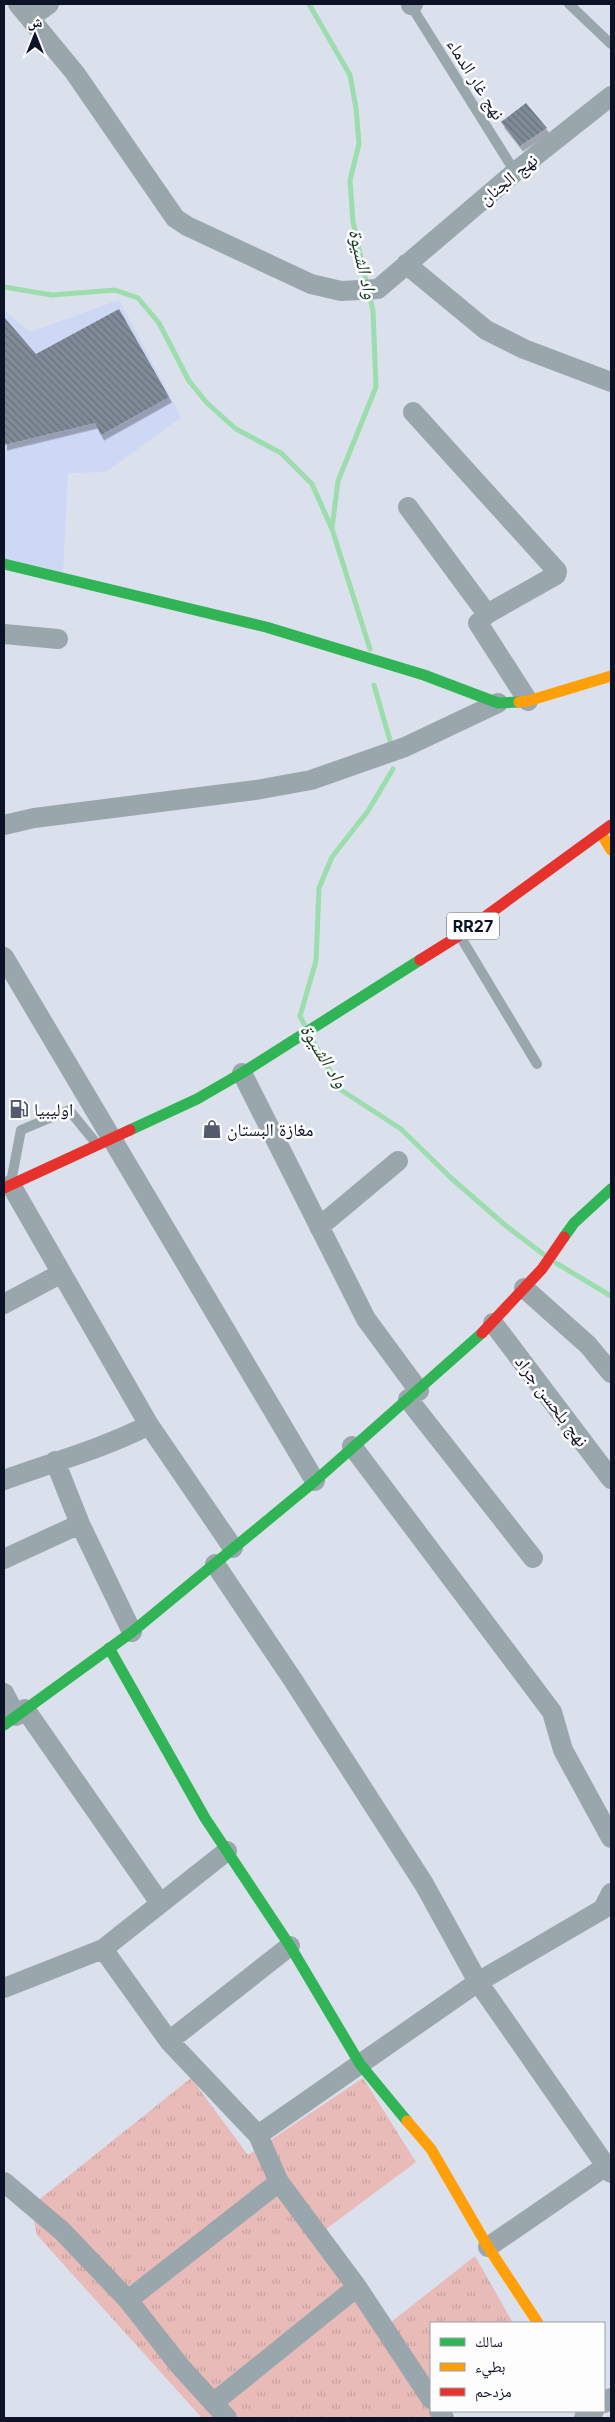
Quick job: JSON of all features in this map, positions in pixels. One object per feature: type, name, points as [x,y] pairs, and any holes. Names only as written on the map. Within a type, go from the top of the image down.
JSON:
[{"type":"street","points":[[24,11],[49,4]]},
{"type":"street","name":"نهج الجنان","points":[[24,11],[75,73],[175,218],[187,226],[311,284],[341,291],[378,289],[515,172],[611,96]]},
{"type":"street","points":[[406,264],[486,330],[524,349],[611,382]]},
{"type":"street","points":[[413,412],[557,571],[556,575],[480,619],[479,626],[528,701]]},
{"type":"street","points":[[408,507],[487,614]]},
{"type":"street","points":[[4,564],[266,627],[424,675],[498,703]]},
{"type":"street","points":[[4,634],[58,638]]},
{"type":"street","points":[[4,825],[34,818],[256,790],[311,780],[405,747],[498,703],[528,701],[611,676]]},
{"type":"street","name":"RR27","points":[[7,1187],[196,1099],[242,1073],[460,935],[611,825]]},
{"type":"street","points":[[601,834],[611,850]]},
{"type":"street","points":[[7,970],[104,1142],[315,1481]]},
{"type":"street","points":[[242,1073],[366,1319],[414,1395],[533,1558]]},
{"type":"street","points":[[319,1227],[398,1161]]},
{"type":"street","points":[[7,1187],[149,1425],[233,1548]]},
{"type":"street","points":[[15,1717],[132,1632],[315,1481],[352,1446],[414,1395],[493,1323],[542,1269],[574,1222],[611,1189]]},
{"type":"street","points":[[4,1304],[60,1274]]},
{"type":"street","points":[[524,1288],[588,1345],[611,1373]]},
{"type":"street","name":"نهج بلحسن جراد","points":[[493,1323],[611,1479]]},
{"type":"street","points":[[4,1480],[55,1460],[88,1452],[149,1425]]},
{"type":"street","points":[[352,1446],[552,1712],[563,1750],[611,1838]]},
{"type":"street","points":[[55,1460],[80,1524],[132,1632]]},
{"type":"street","points":[[4,1559],[80,1524]]},
{"type":"street","points":[[215,1564],[293,1680],[424,1884],[478,1982],[609,2169],[488,2248]]},
{"type":"street","points":[[109,1648],[205,1818],[290,1946],[360,2064],[431,2149],[488,2248],[537,2322]]},
{"type":"street","points":[[4,1693],[15,1717],[160,1902]]},
{"type":"street","points":[[4,1988],[104,1949],[160,1902],[228,1851]]},
{"type":"street","points":[[258,2135],[478,1982],[603,1909],[611,1893]]},
{"type":"street","points":[[169,2041],[290,1946]]},
{"type":"street","points":[[104,1949],[169,2041],[258,2135],[279,2182],[357,2287],[430,2397]]},
{"type":"street","points":[[4,2182],[62,2231],[128,2300],[179,2365],[228,2418]]},
{"type":"street","points":[[128,2300],[279,2182]]},
{"type":"street","points":[[213,2402],[357,2287]]},
{"type":"lane","name":"نهج غار الدماء","points":[[412,4],[515,172]]},
{"type":"lane","points":[[569,4],[611,44]]},
{"type":"lane","points":[[460,935],[537,1064]]},
{"type":"lane","points":[[7,1187],[21,1130],[69,1110],[104,1142]]},
{"type":"shaded area","points":[[119,300],[181,417],[106,472],[68,473],[63,573],[4,560],[4,310],[30,332]]},
{"type":"green space","points":[[191,2078],[248,2155],[363,2078],[416,2162],[318,2235],[381,2330],[475,2256],[512,2322],[430,2322],[430,2412],[436,2412],[438,2418],[202,2418],[37,2235],[31,2206]]},
{"type":"building","points":[[526,103],[547,128],[520,146],[501,122]]},
{"type":"building","points":[[119,309],[169,397],[101,435],[95,423],[4,445],[4,317],[36,354]]},
{"type":"waterway","name":"واد الشيوة","points":[[309,4],[350,75],[356,108],[359,144],[350,180],[353,222],[367,286]]},
{"type":"waterway","name":"واد الشيوة","points":[[4,287],[52,295],[115,290],[138,298],[159,323],[189,381],[207,403],[236,429],[281,453],[312,484],[332,529],[370,649]]},
{"type":"waterway","name":"واد الشيوة","points":[[332,528],[338,481],[376,387],[373,311],[369,294]]},
{"type":"waterway","name":"واد الشيوة","points":[[374,685],[391,744]]},
{"type":"waterway","name":"واد الشيوة","points":[[304,1024],[300,1016],[316,961],[319,888],[332,857],[368,811],[393,769]]},
{"type":"waterway","name":"واد الشيوة","points":[[311,1038],[341,1090],[401,1129],[451,1178],[505,1225],[543,1254]]},
{"type":"waterway","name":"واد الشيوة","points":[[556,1263],[611,1296]]},
{"type":"traffic: fast","points":[[4,564],[266,627],[424,675],[498,703],[519,702]]},
{"type":"traffic: fast","points":[[130,1130],[197,1099],[242,1073],[420,960]]},
{"type":"traffic: fast","points":[[564,1237],[574,1223],[611,1189]]},
{"type":"traffic: fast","points":[[4,1725],[132,1632],[315,1481],[482,1333]]},
{"type":"traffic: fast","points":[[109,1648],[205,1818],[290,1946],[360,2064],[407,2121]]},
{"type":"traffic: slow","points":[[519,702],[611,676]]},
{"type":"traffic: slow","points":[[601,833],[611,850]]},
{"type":"traffic: slow","points":[[407,2121],[431,2149],[488,2247],[537,2322]]},
{"type":"traffic: jam","points":[[420,960],[460,935],[611,825]]},
{"type":"traffic: jam","points":[[4,1188],[130,1130]]},
{"type":"traffic: jam","points":[[482,1333],[542,1269],[564,1237]]},
{"type":"place","name":"اوليبيا","points":[[19,1109]]},
{"type":"place","name":"مغازة البستان","points":[[212,1129]]}]
